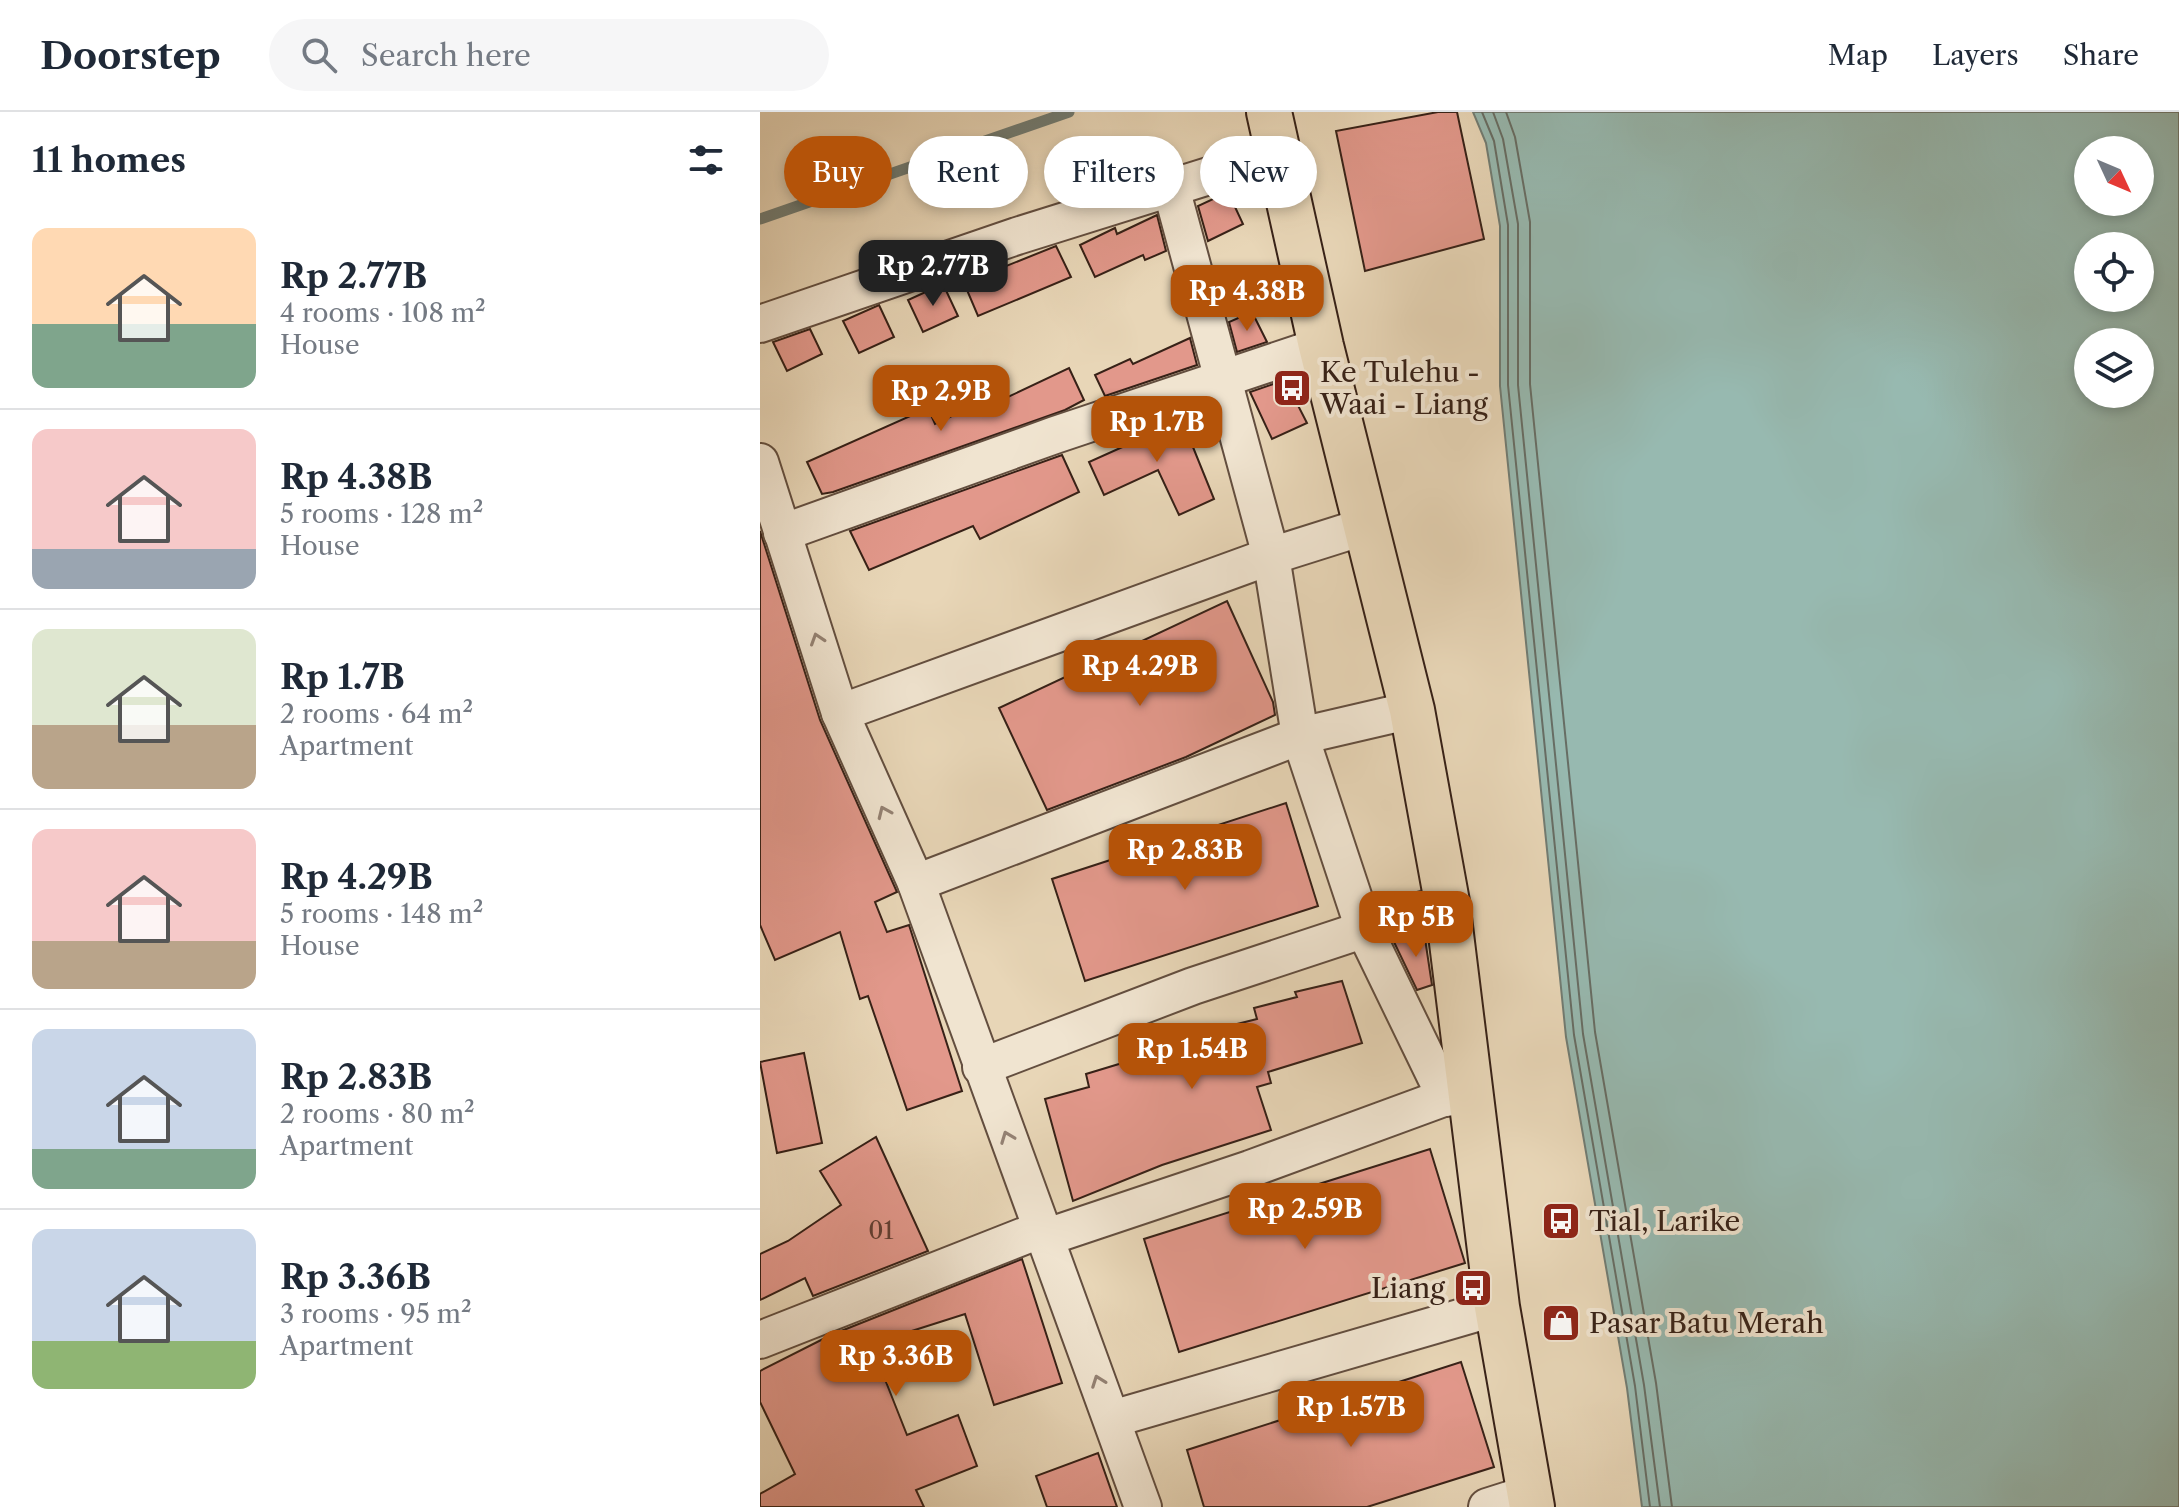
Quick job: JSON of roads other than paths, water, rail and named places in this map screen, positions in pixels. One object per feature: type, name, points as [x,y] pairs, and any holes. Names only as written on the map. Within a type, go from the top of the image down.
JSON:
[{"type":"highway","points":[[1269,112],[1275,136]]},
{"type":"highway","points":[[1291,208],[1321,346],[1412,710],[1447,902],[1459,1093],[1532,1500]]},
{"type":"street","points":[[760,324],[1107,208]]},
{"type":"street","points":[[760,1340],[1043,1234],[1459,1093],[1364,929],[1300,736],[1271,556],[1177,208]]},
{"type":"street","points":[[782,533],[1321,346]]},
{"type":"street","points":[[760,462],[840,713],[916,883],[1143,1507]]},
{"type":"street","points":[[840,713],[1271,556],[1366,526]]},
{"type":"street","points":[[916,883],[1300,736],[1412,710]]},
{"type":"street","points":[[981,1067],[1193,986],[1447,902]]},
{"type":"street","points":[[1112,1419],[1497,1307]]},
{"type":"street","points":[[1487,1507],[1532,1500]]},
{"type":"water","points":[[1473,112],[2179,112],[2179,1507],[1642,1507],[1627,1388],[1566,1037],[1500,386],[1500,226],[1486,143]]},
{"type":"waterway","points":[[760,219],[1069,112]]},
{"type":"place","name":"Ke Tulehu - Waai - Liang","points":[[1292,388]]},
{"type":"place","name":"Tial, Larike","points":[[1561,1221]]},
{"type":"place","name":"Liang","points":[[1473,1288]]},
{"type":"place","name":"Pasar Batu Merah","points":[[1561,1323]]}]
